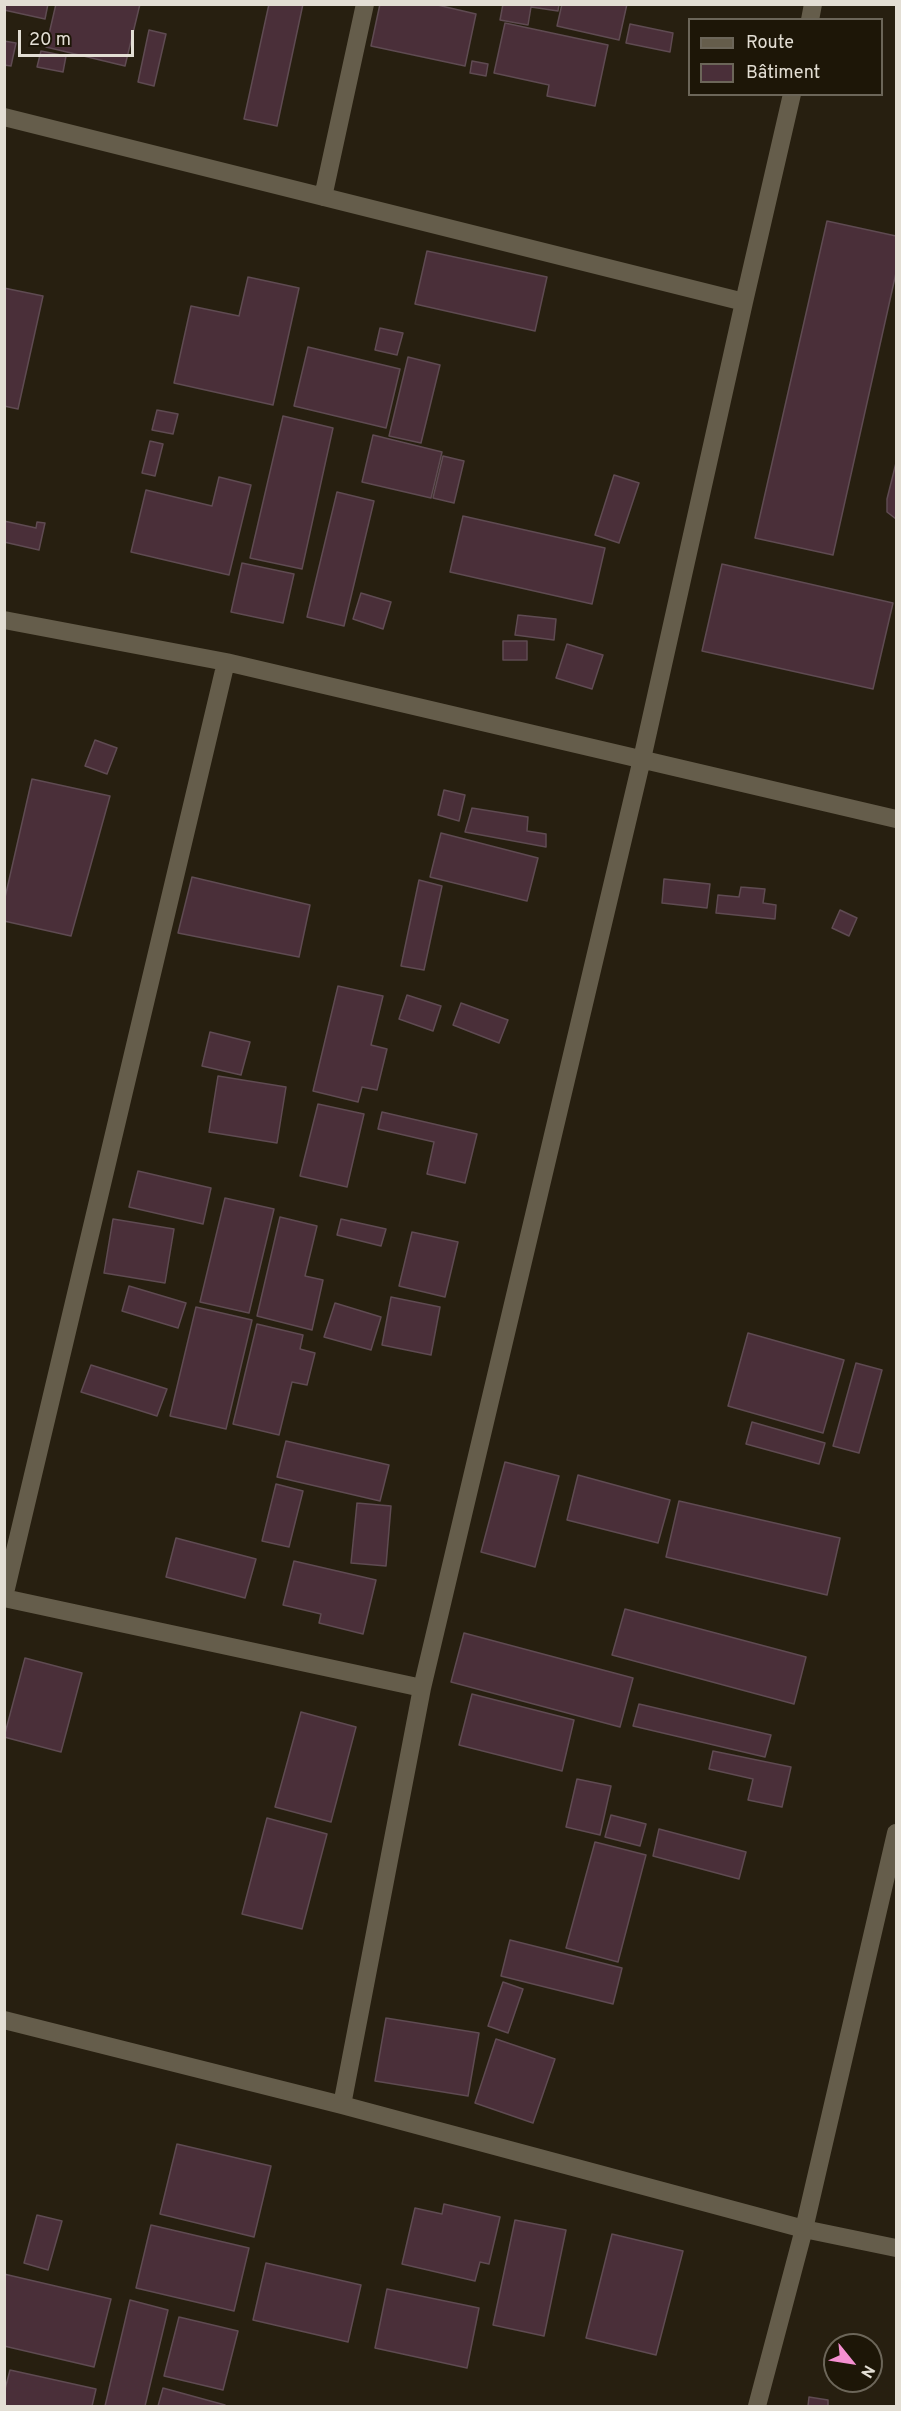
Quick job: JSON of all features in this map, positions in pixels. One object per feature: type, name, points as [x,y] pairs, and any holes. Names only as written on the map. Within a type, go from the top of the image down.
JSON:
[{"type":"street","points":[[323,197],[365,4]]},
{"type":"street","points":[[342,2105],[422,1688],[642,759],[792,96]]},
{"type":"street","points":[[4,117],[744,302]]},
{"type":"street","points":[[4,620],[226,662],[897,819]]},
{"type":"street","points":[[226,662],[4,1597],[422,1688]]},
{"type":"street","points":[[757,2406],[804,2229],[897,1833]]},
{"type":"street","points":[[4,2020],[342,2105],[804,2229],[897,2248]]},
{"type":"building","points":[[4,4],[48,4],[45,19],[4,10]]},
{"type":"building","points":[[56,4],[140,4],[125,66],[46,47]]},
{"type":"building","points":[[269,4],[303,4],[277,126],[244,119]]},
{"type":"building","points":[[380,4],[433,4],[476,14],[465,66],[371,46]]},
{"type":"building","points":[[503,4],[559,4],[558,11],[531,7],[528,25],[500,20]]},
{"type":"building","points":[[562,4],[627,4],[619,40],[557,26]]},
{"type":"building","points":[[505,23],[608,45],[595,106],[547,96],[549,85],[494,73]]},
{"type":"building","points":[[630,24],[673,33],[670,52],[626,43]]},
{"type":"building","points":[[149,30],[166,34],[154,86],[138,82]]},
{"type":"building","points":[[4,41],[16,43],[11,66],[4,65]]},
{"type":"building","points":[[41,51],[66,56],[63,72],[37,67]]},
{"type":"building","points":[[472,61],[488,64],[486,76],[470,73]]},
{"type":"building","points":[[827,221],[896,236],[896,273],[833,555],[755,538]]},
{"type":"building","points":[[427,251],[547,277],[535,331],[415,304]]},
{"type":"building","points":[[248,277],[299,288],[273,405],[174,383],[191,306],[239,316]]},
{"type":"building","points":[[4,288],[43,296],[18,409],[4,406]]},
{"type":"building","points":[[380,328],[403,333],[397,355],[375,350]]},
{"type":"building","points":[[308,347],[400,369],[386,428],[294,406]]},
{"type":"building","points":[[408,357],[440,365],[421,443],[389,436]]},
{"type":"building","points":[[157,410],[178,414],[173,434],[152,430]]},
{"type":"building","points":[[283,416],[333,428],[302,569],[250,558]]},
{"type":"building","points":[[373,435],[442,452],[431,498],[362,482]]},
{"type":"building","points":[[150,441],[163,444],[155,476],[142,473]]},
{"type":"building","points":[[443,456],[464,461],[454,503],[433,498]]},
{"type":"building","points":[[896,463],[896,519],[887,512],[887,499]]},
{"type":"building","points":[[614,475],[639,483],[619,543],[595,535]]},
{"type":"building","points":[[219,477],[251,485],[229,575],[131,552],[146,490],[212,506]]},
{"type":"building","points":[[337,492],[374,501],[344,626],[307,617]]},
{"type":"building","points":[[463,516],[605,548],[592,604],[450,572]]},
{"type":"building","points":[[4,521],[36,528],[37,522],[45,523],[39,550],[4,542]]},
{"type":"building","points":[[242,563],[294,574],[283,623],[231,612]]},
{"type":"building","points":[[722,564],[893,603],[873,689],[702,651]]},
{"type":"building","points":[[361,593],[391,602],[383,629],[353,619]]},
{"type":"building","points":[[518,615],[556,619],[554,640],[515,635]]},
{"type":"building","points":[[503,641],[527,641],[527,660],[503,660]]},
{"type":"building","points":[[567,644],[603,655],[592,689],[556,678]]},
{"type":"building","points":[[95,740],[117,748],[107,774],[85,766]]},
{"type":"building","points":[[32,779],[110,796],[71,936],[4,921],[4,902]]},
{"type":"building","points":[[444,790],[465,795],[459,821],[438,815]]},
{"type":"building","points":[[472,808],[528,817],[527,831],[546,834],[546,847],[465,832]]},
{"type":"building","points":[[441,833],[538,858],[527,901],[430,877]]},
{"type":"building","points":[[192,877],[310,905],[299,957],[178,933]]},
{"type":"building","points":[[664,879],[710,884],[707,908],[662,903]]},
{"type":"building","points":[[419,880],[442,886],[424,970],[401,966]]},
{"type":"building","points":[[741,887],[765,889],[763,903],[776,905],[775,919],[716,913],[718,895],[739,897]]},
{"type":"building","points":[[840,910],[857,918],[849,936],[832,928]]},
{"type":"building","points":[[338,986],[383,996],[371,1045],[387,1049],[377,1090],[362,1087],[358,1102],[313,1091]]},
{"type":"building","points":[[407,995],[441,1006],[433,1031],[399,1019]]},
{"type":"building","points":[[461,1003],[508,1020],[499,1043],[453,1025]]},
{"type":"building","points":[[210,1032],[250,1042],[241,1075],[202,1066]]},
{"type":"building","points":[[218,1076],[286,1087],[277,1143],[209,1132]]},
{"type":"building","points":[[318,1104],[364,1114],[347,1187],[300,1176]]},
{"type":"building","points":[[382,1112],[477,1134],[465,1183],[427,1174],[434,1142],[378,1129]]},
{"type":"building","points":[[138,1171],[211,1188],[203,1224],[129,1207]]},
{"type":"building","points":[[225,1198],[274,1209],[249,1313],[200,1302]]},
{"type":"building","points":[[280,1217],[317,1226],[305,1276],[323,1280],[312,1330],[257,1316]]},
{"type":"building","points":[[113,1219],[174,1229],[165,1283],[104,1273]]},
{"type":"building","points":[[341,1219],[386,1229],[381,1246],[337,1235]]},
{"type":"building","points":[[412,1232],[458,1242],[445,1297],[399,1286]]},
{"type":"building","points":[[129,1286],[186,1303],[178,1328],[122,1311]]},
{"type":"building","points":[[391,1297],[440,1307],[431,1355],[382,1345]]},
{"type":"building","points":[[335,1303],[381,1317],[371,1350],[324,1337]]},
{"type":"building","points":[[196,1307],[252,1320],[226,1429],[170,1416]]},
{"type":"building","points":[[257,1324],[303,1335],[300,1349],[315,1353],[307,1385],[292,1382],[279,1435],[233,1424]]},
{"type":"building","points":[[748,1333],[844,1360],[823,1433],[728,1406]]},
{"type":"building","points":[[856,1363],[882,1370],[859,1453],[833,1446]]},
{"type":"building","points":[[91,1365],[167,1389],[157,1416],[81,1392]]},
{"type":"building","points":[[752,1422],[825,1443],[819,1464],[746,1444]]},
{"type":"building","points":[[286,1441],[389,1465],[380,1501],[277,1477]]},
{"type":"building","points":[[505,1462],[559,1476],[535,1567],[481,1552]]},
{"type":"building","points":[[578,1475],[670,1500],[658,1543],[567,1520]]},
{"type":"building","points":[[276,1484],[303,1491],[289,1547],[262,1541]]},
{"type":"building","points":[[679,1501],[840,1538],[827,1595],[666,1557]]},
{"type":"building","points":[[357,1503],[391,1506],[386,1566],[351,1563]]},
{"type":"building","points":[[176,1538],[256,1559],[245,1598],[166,1577]]},
{"type":"building","points":[[294,1561],[376,1580],[363,1634],[319,1623],[321,1614],[283,1605]]},
{"type":"building","points":[[625,1609],[806,1657],[794,1704],[612,1655]]},
{"type":"building","points":[[464,1633],[633,1678],[620,1727],[451,1682]]},
{"type":"building","points":[[25,1658],[82,1673],[61,1752],[4,1737]]},
{"type":"building","points":[[472,1694],[574,1720],[562,1771],[459,1745]]},
{"type":"building","points":[[639,1704],[771,1735],[765,1757],[633,1726]]},
{"type":"building","points":[[301,1712],[356,1727],[331,1822],[275,1807]]},
{"type":"building","points":[[713,1751],[791,1767],[782,1807],[748,1800],[753,1779],[709,1769]]},
{"type":"building","points":[[577,1779],[611,1786],[600,1835],[566,1827]]},
{"type":"building","points":[[611,1815],[646,1824],[640,1846],[605,1837]]},
{"type":"building","points":[[267,1818],[327,1834],[302,1929],[242,1914]]},
{"type":"building","points":[[659,1829],[746,1852],[739,1879],[653,1856]]},
{"type":"building","points":[[595,1842],[646,1855],[618,1962],[566,1948]]},
{"type":"building","points":[[510,1940],[622,1968],[613,2004],[501,1976]]},
{"type":"building","points":[[503,1982],[523,1989],[508,2033],[488,2026]]},
{"type":"building","points":[[386,2018],[479,2033],[468,2096],[375,2081]]},
{"type":"building","points":[[496,2039],[555,2059],[533,2123],[475,2103]]},
{"type":"building","points":[[177,2144],[271,2166],[254,2237],[160,2214]]},
{"type":"building","points":[[444,2204],[500,2217],[489,2264],[480,2262],[475,2281],[402,2264],[415,2208],[442,2214]]},
{"type":"building","points":[[37,2215],[62,2221],[48,2270],[24,2263]]},
{"type":"building","points":[[515,2220],[566,2230],[544,2336],[493,2325]]},
{"type":"building","points":[[151,2225],[249,2248],[234,2311],[136,2288]]},
{"type":"building","points":[[612,2234],[683,2251],[656,2355],[586,2338]]},
{"type":"building","points":[[266,2263],[361,2285],[348,2342],[253,2320]]},
{"type":"building","points":[[4,2274],[111,2299],[94,2367],[4,2346]]},
{"type":"building","points":[[387,2289],[479,2308],[467,2368],[375,2348]]},
{"type":"building","points":[[130,2300],[168,2310],[145,2406],[105,2406]]},
{"type":"building","points":[[179,2317],[238,2331],[223,2390],[164,2376]]},
{"type":"building","points":[[10,2370],[96,2389],[92,2406],[4,2406],[4,2393]]},
{"type":"building","points":[[163,2388],[225,2405],[225,2406],[158,2406]]},
{"type":"building","points":[[809,2397],[828,2400],[828,2406],[808,2406]]}]
